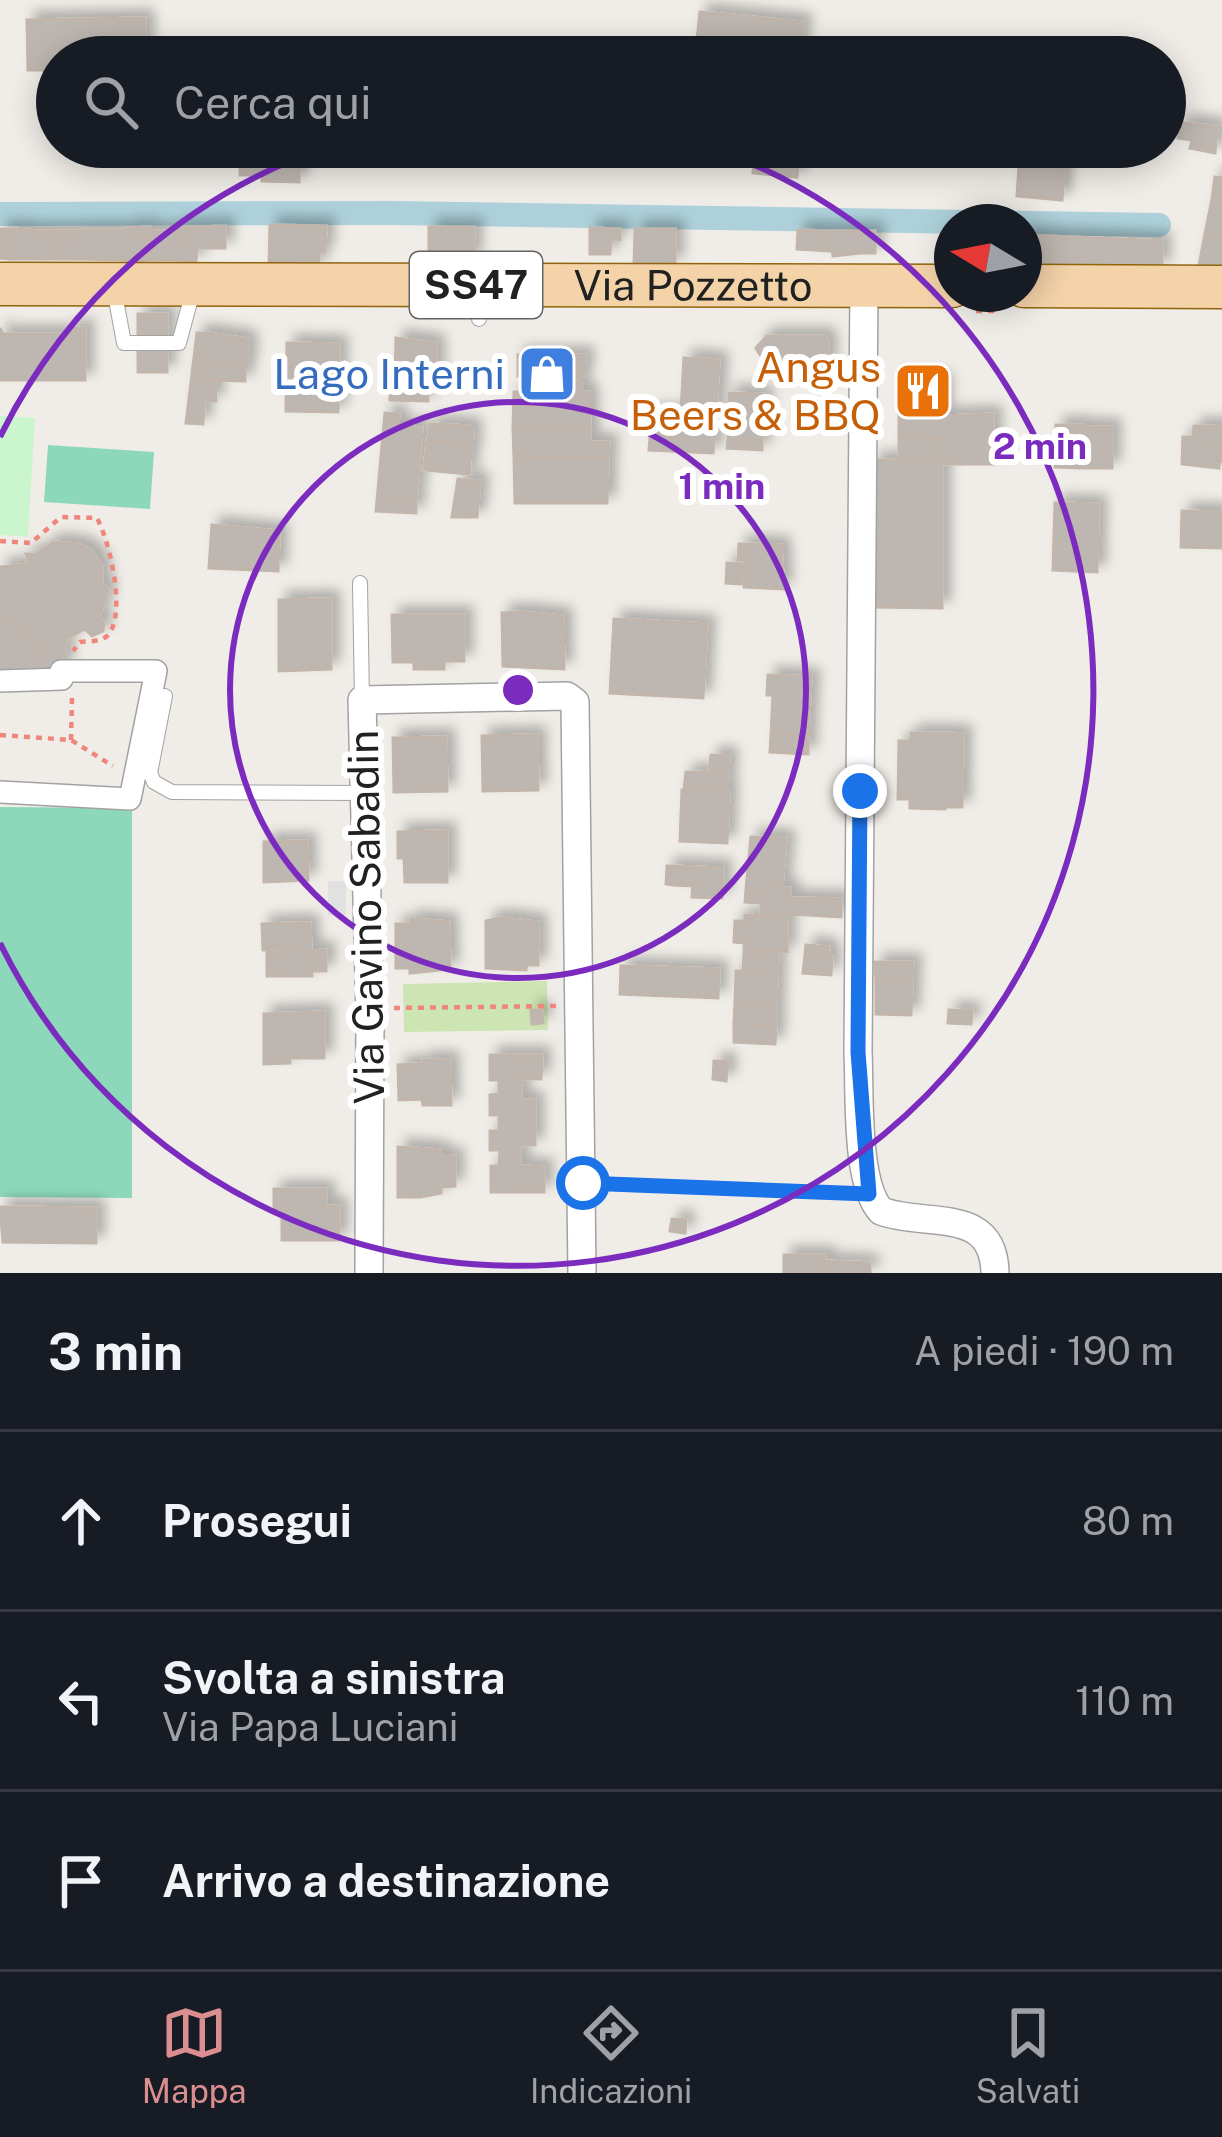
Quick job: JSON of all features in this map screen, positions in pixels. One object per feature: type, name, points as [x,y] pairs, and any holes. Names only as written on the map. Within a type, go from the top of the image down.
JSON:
[{"type":"main road","name":"Via Pozzetto","points":[[0,284],[195,284],[480,302],[934,286]]},
{"type":"main road","points":[[1042,286],[1222,286]]},
{"type":"street","points":[[864,285],[858,1052],[869,1194],[881,1210],[893,1215],[978,1228],[989,1240],[995,1273]]},
{"type":"street","points":[[0,681],[62,679],[62,671],[156,671],[130,799],[0,792]]},
{"type":"street","name":"Via Gavino Sabadin","points":[[369,1273],[370,1016],[362,700],[567,695],[575,702],[581,1273]]},
{"type":"lane","points":[[112,284],[124,343],[179,343],[195,284]]},
{"type":"lane","points":[[360,583],[362,700]]},
{"type":"lane","points":[[165,696],[150,773],[154,782],[172,792],[365,793]]},
{"type":"path","points":[[0,541],[31,543],[61,517],[97,518],[104,530],[115,589],[110,633],[104,639],[74,646],[71,740]]},
{"type":"path","points":[[0,736],[71,740],[133,779]]},
{"type":"path","points":[[383,1009],[580,1005]]},
{"type":"path","points":[[583,1183],[869,1194]]},
{"type":"green space","points":[[0,416],[35,418],[28,537],[0,535]]},
{"type":"green space","points":[[48,445],[154,452],[150,509],[44,502]]},
{"type":"green space","points":[[0,807],[132,808],[132,1198],[0,1197]]},
{"type":"green space","points":[[547,981],[548,1030],[404,1032],[403,984]]},
{"type":"shaded area","points":[[328,881],[346,881],[346,915],[328,915]]},
{"type":"building","points":[[700,12],[803,22],[801,36],[697,36]]},
{"type":"building","points":[[145,18],[145,36],[36,36],[36,70],[28,70],[27,20]]},
{"type":"building","points":[[1186,123],[1217,126],[1215,153],[1190,148],[1192,140],[1186,139]]},
{"type":"building","points":[[240,168],[299,168],[299,182],[262,181],[262,175],[240,175]]},
{"type":"building","points":[[753,168],[798,168],[797,177],[753,173]]},
{"type":"building","points":[[1019,168],[1064,168],[1062,200],[1017,196]]},
{"type":"building","points":[[1215,177],[1222,178],[1222,201],[1212,199]]},
{"type":"building","points":[[1212,199],[1222,201],[1222,236],[1205,234]]},
{"type":"building","points":[[270,225],[326,226],[319,266],[269,265]]},
{"type":"building","points":[[225,226],[225,248],[197,248],[196,261],[175,260],[176,241],[193,240],[194,227]]},
{"type":"building","points":[[149,227],[149,260],[127,262],[127,254],[148,253],[148,237],[127,237],[127,228]]},
{"type":"building","points":[[179,227],[194,227],[193,240],[176,241]]},
{"type":"building","points":[[429,227],[474,227],[473,260],[429,260]]},
{"type":"building","points":[[590,228],[620,229],[620,240],[611,240],[610,254],[590,254]]},
{"type":"building","points":[[0,229],[13,229],[12,259],[0,258]]},
{"type":"building","points":[[13,229],[37,231],[37,259],[12,259]]},
{"type":"building","points":[[635,229],[675,229],[675,264],[634,263]]},
{"type":"building","points":[[80,230],[127,230],[127,260],[80,259]]},
{"type":"building","points":[[798,230],[830,231],[830,251],[797,249]]},
{"type":"building","points":[[37,231],[50,231],[50,259],[37,259]]},
{"type":"building","points":[[50,231],[65,231],[64,259],[50,259]]},
{"type":"building","points":[[65,231],[80,231],[80,259],[64,259]]},
{"type":"building","points":[[150,231],[176,231],[175,260],[149,260]]},
{"type":"building","points":[[830,231],[862,231],[861,253],[833,256]]},
{"type":"building","points":[[862,231],[875,231],[875,253],[861,253]]},
{"type":"building","points":[[1205,234],[1222,236],[1222,271],[1198,271]]},
{"type":"building","points":[[1042,236],[1162,241],[1162,267],[1042,266]]},
{"type":"building","points":[[127,237],[148,237],[148,253],[127,254]]},
{"type":"building","points":[[138,314],[167,314],[167,372],[138,372]]},
{"type":"building","points":[[0,328],[3,334],[72,334],[72,328],[85,328],[85,380],[0,380]]},
{"type":"building","points":[[197,333],[208,333],[204,380],[215,380],[216,401],[204,401],[203,424],[186,423]]},
{"type":"building","points":[[208,333],[248,339],[248,366],[208,365]]},
{"type":"building","points":[[767,336],[824,336],[828,384],[804,385],[796,377],[766,378],[766,356],[756,348]]},
{"type":"building","points":[[396,338],[436,343],[436,381],[395,380]]},
{"type":"building","points":[[287,343],[339,344],[338,412],[286,411]]},
{"type":"building","points":[[518,355],[585,355],[584,376],[578,376],[578,362],[525,361],[525,376],[518,376]]},
{"type":"building","points":[[684,358],[719,360],[715,431],[680,429]]},
{"type":"building","points":[[525,361],[578,362],[582,392],[589,392],[590,428],[513,428],[514,392],[520,392]]},
{"type":"building","points":[[208,365],[245,366],[245,381],[204,380]]},
{"type":"building","points":[[390,380],[428,380],[428,401],[390,400]]},
{"type":"building","points":[[899,381],[943,381],[944,416],[993,414],[993,464],[945,464],[942,438],[899,437]]},
{"type":"building","points":[[729,393],[764,394],[762,441],[728,439]]},
{"type":"building","points":[[652,412],[681,414],[680,429],[715,431],[713,453],[649,450]]},
{"type":"building","points":[[385,413],[399,414],[398,426],[393,425],[387,500],[416,502],[416,513],[376,511]]},
{"type":"building","points":[[430,424],[470,426],[472,453],[469,443],[428,441]]},
{"type":"building","points":[[393,425],[422,428],[416,502],[387,500]]},
{"type":"building","points":[[1056,425],[1083,425],[1082,468],[1055,467]]},
{"type":"building","points":[[1194,426],[1212,426],[1211,445],[1220,446],[1219,468],[1182,464],[1183,437],[1193,437]]},
{"type":"building","points":[[1212,426],[1222,427],[1222,463],[1220,446],[1211,445]]},
{"type":"building","points":[[1083,427],[1112,427],[1112,468],[1082,468]]},
{"type":"building","points":[[513,428],[590,428],[590,442],[609,442],[608,457],[514,457]]},
{"type":"building","points":[[899,437],[942,438],[942,460],[899,460]]},
{"type":"building","points":[[728,439],[762,441],[762,450],[727,448]]},
{"type":"building","points":[[427,441],[469,443],[470,474],[424,470]]},
{"type":"building","points":[[514,457],[608,457],[607,503],[515,503]]},
{"type":"building","points":[[873,460],[942,460],[942,608],[873,607]]},
{"type":"building","points":[[458,479],[480,481],[477,517],[452,517]]},
{"type":"building","points":[[1055,503],[1098,504],[1097,572],[1053,570]]},
{"type":"building","points":[[1182,511],[1222,512],[1222,548],[1181,547]]},
{"type":"building","points":[[212,525],[279,531],[278,571],[209,568]]},
{"type":"building","points":[[54,542],[92,551],[108,590],[99,617],[103,631],[92,636],[85,629],[66,639],[63,671],[34,669],[39,655],[34,638],[19,630],[19,619],[0,620],[0,567],[30,564],[26,554],[36,554]]},
{"type":"building","points":[[739,544],[781,545],[784,589],[744,587],[746,560],[738,560]]},
{"type":"building","points":[[727,563],[743,564],[741,584],[726,583]]},
{"type":"building","points":[[331,599],[331,669],[279,671],[279,600]]},
{"type":"building","points":[[502,613],[563,616],[564,669],[503,666]]},
{"type":"building","points":[[392,615],[464,615],[464,661],[444,661],[444,669],[414,669],[414,662],[393,662]]},
{"type":"building","points":[[19,619],[19,630],[38,645],[37,664],[0,681],[0,620]]},
{"type":"building","points":[[614,619],[707,624],[703,698],[610,693]]},
{"type":"building","points":[[768,675],[811,677],[808,736],[771,735],[773,695],[767,695]]},
{"type":"building","points":[[911,733],[946,733],[945,809],[910,808],[910,799],[898,799],[899,741],[911,741]]},
{"type":"building","points":[[946,733],[963,734],[962,807],[945,807]]},
{"type":"building","points":[[537,735],[538,790],[483,791],[482,736]]},
{"type":"building","points":[[771,735],[808,736],[808,754],[770,752]]},
{"type":"building","points":[[446,737],[447,791],[394,792],[393,738]]},
{"type":"building","points":[[711,755],[729,756],[728,773],[709,772]]},
{"type":"building","points":[[686,772],[728,773],[727,792],[706,784],[696,791],[684,790]]},
{"type":"building","points":[[706,784],[715,791],[729,792],[727,843],[680,841],[682,790],[696,791]]},
{"type":"building","points":[[447,831],[447,882],[405,882],[404,858],[398,858],[398,832]]},
{"type":"building","points":[[751,837],[786,838],[782,888],[746,889]]},
{"type":"building","points":[[307,841],[308,880],[264,882],[264,842]]},
{"type":"building","points":[[667,866],[674,866],[673,885],[666,884]]},
{"type":"building","points":[[674,866],[694,867],[693,886],[673,885]]},
{"type":"building","points":[[694,867],[723,868],[722,898],[692,897]]},
{"type":"building","points":[[790,888],[791,914],[787,917],[761,916],[761,903],[745,902],[746,889]]},
{"type":"building","points":[[792,898],[841,899],[841,917],[791,914]]},
{"type":"building","points":[[745,915],[787,917],[787,952],[744,949]]},
{"type":"building","points":[[411,919],[449,922],[450,969],[410,973],[410,968],[396,968],[396,924],[411,924]]},
{"type":"building","points":[[486,921],[538,922],[538,965],[527,965],[526,970],[486,968]]},
{"type":"building","points":[[735,921],[745,921],[744,943],[734,942]]},
{"type":"building","points":[[294,923],[294,948],[263,950],[262,924]]},
{"type":"building","points":[[294,923],[310,923],[312,976],[277,976],[277,949],[294,948]]},
{"type":"building","points":[[806,945],[829,947],[828,957],[805,955]]},
{"type":"building","points":[[744,949],[778,951],[776,1003],[735,1002],[736,971],[761,970],[762,954],[744,953]]},
{"type":"building","points":[[326,950],[326,971],[311,971],[310,951]]},
{"type":"building","points":[[267,952],[277,952],[277,976],[267,976]]},
{"type":"building","points":[[744,953],[762,954],[761,970],[743,969]]},
{"type":"building","points":[[805,955],[832,956],[831,975],[803,973]]},
{"type":"building","points":[[875,962],[913,962],[912,980],[876,980]]},
{"type":"building","points":[[621,966],[719,969],[718,998],[620,994]]},
{"type":"building","points":[[876,980],[912,980],[911,1015],[876,1014]]},
{"type":"building","points":[[735,1002],[776,1003],[776,1025],[734,1024]]},
{"type":"building","points":[[531,1010],[542,1010],[543,1023],[532,1024]]},
{"type":"building","points":[[949,1010],[972,1011],[971,1024],[948,1023]]},
{"type":"building","points":[[324,1012],[324,1058],[264,1064],[264,1014]]},
{"type":"building","points":[[734,1024],[776,1025],[775,1044],[734,1042]]},
{"type":"building","points":[[490,1055],[521,1055],[521,1100],[535,1100],[535,1145],[520,1145],[520,1192],[491,1192],[491,1166],[499,1166],[500,1150],[490,1150],[490,1131],[499,1131],[499,1115],[490,1115],[490,1095],[499,1094],[499,1080],[490,1080]]},
{"type":"building","points":[[521,1055],[542,1055],[541,1079],[521,1079]]},
{"type":"building","points":[[423,1060],[450,1060],[451,1105],[399,1100],[398,1065],[423,1064]]},
{"type":"building","points":[[714,1061],[728,1062],[726,1081],[713,1079]]},
{"type":"building","points":[[398,1147],[455,1156],[455,1186],[421,1197],[398,1197]]},
{"type":"building","points":[[520,1166],[544,1167],[544,1192],[520,1192]]},
{"type":"building","points":[[274,1189],[326,1189],[326,1206],[339,1206],[339,1240],[282,1240],[282,1209],[274,1209]]},
{"type":"building","points":[[0,1207],[96,1208],[96,1243],[3,1242]]},
{"type":"building","points":[[672,1219],[686,1220],[685,1233],[670,1231]]},
{"type":"building","points":[[784,1255],[825,1255],[823,1273],[784,1273]]},
{"type":"building","points":[[823,1261],[870,1263],[870,1273],[823,1273]]},
{"type":"waterway","points":[[0,214],[392,213],[1159,225]]},
{"type":"place","name":"Lago Interni","points":[[547,374]]},
{"type":"place","name":"Angus Beers & BBQ","points":[[923,391]]},
{"type":"route","points":[[583,1183],[869,1194],[858,1052],[860,791]]}]
